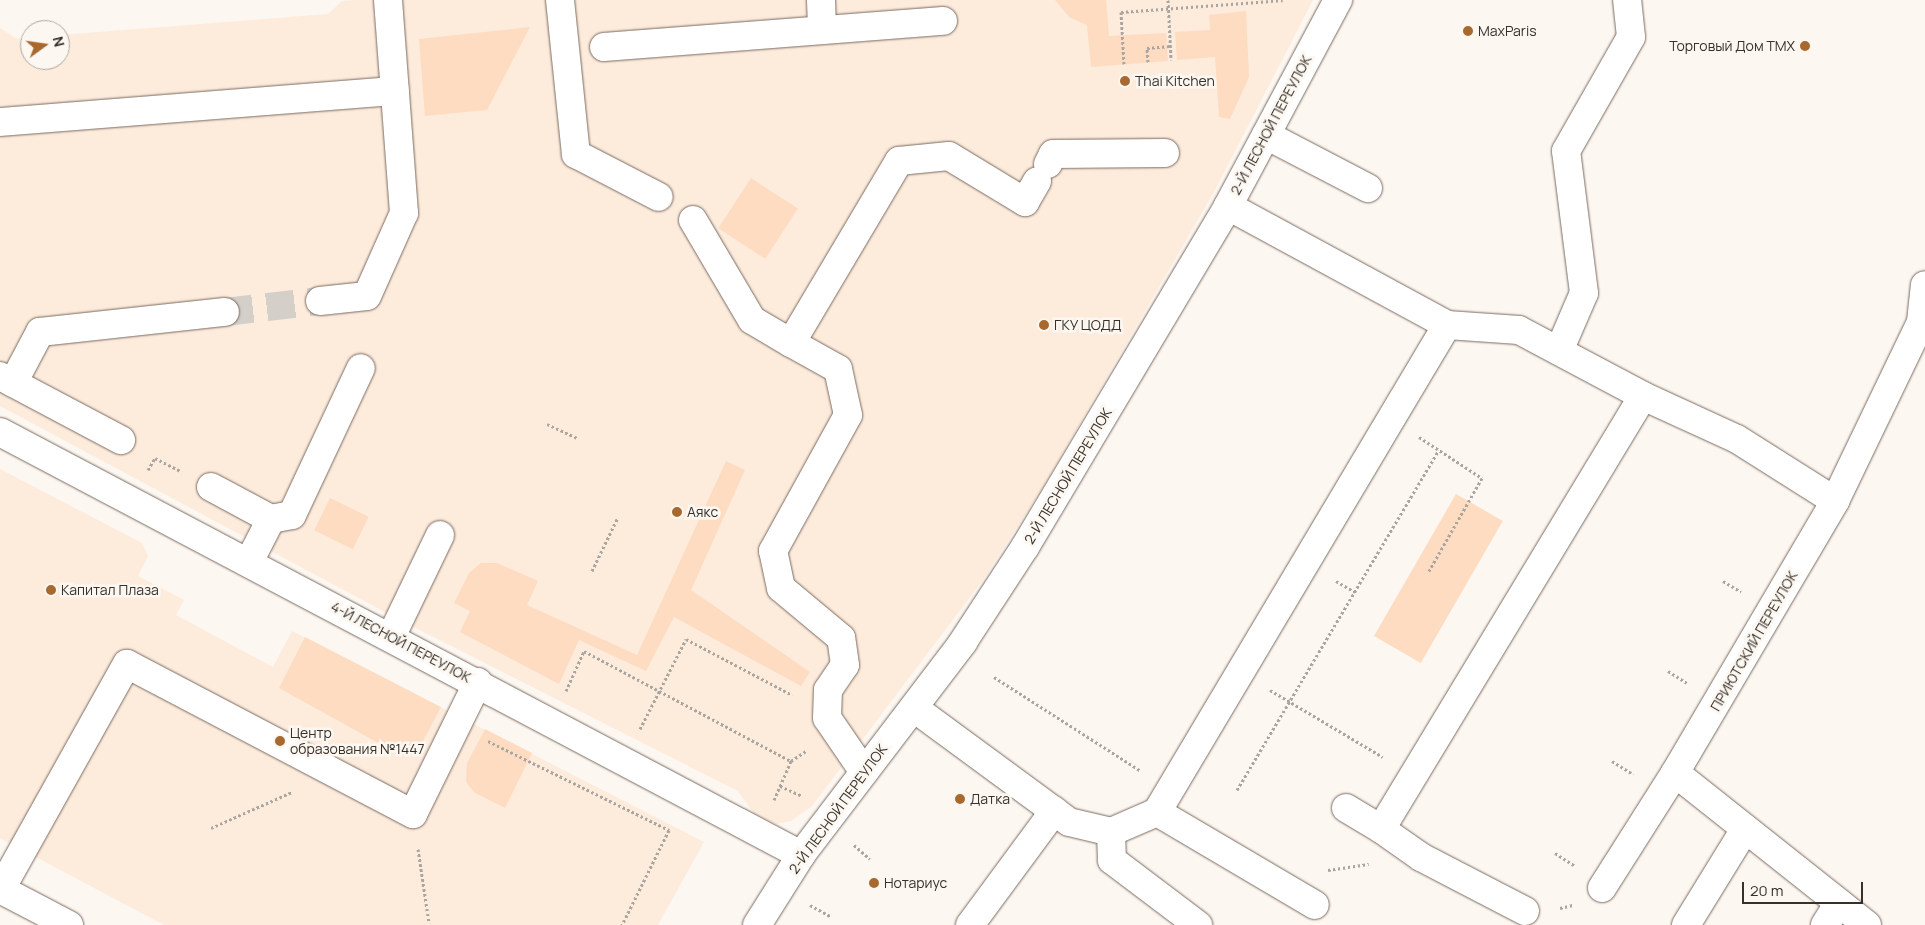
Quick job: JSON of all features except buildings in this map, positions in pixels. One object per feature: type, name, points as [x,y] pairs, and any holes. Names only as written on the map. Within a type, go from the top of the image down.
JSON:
[{"type":"street","points":[[320,301],[367,296],[404,213],[388,0]]},
{"type":"street","points":[[560,0],[576,154],[658,197]]},
{"type":"street","points":[[821,0],[822,30]]},
{"type":"street","name":"2-Й ЛЕСНОЙ ПЕРЕУЛОК","points":[[757,925],[801,855],[914,708],[1026,547],[1228,206],[1338,0]]},
{"type":"street","points":[[1559,351],[1584,293],[1566,151],[1631,37],[1627,0]]},
{"type":"street","points":[[604,47],[943,21]]},
{"type":"street","points":[[0,122],[395,91]]},
{"type":"street","points":[[1266,135],[1368,188]]},
{"type":"street","points":[[791,343],[899,161],[949,156],[1025,202],[1053,154],[1165,153]]},
{"type":"street","points":[[1228,206],[1447,325],[1520,330],[1643,396],[1737,439],[1835,501]]},
{"type":"street","points":[[693,220],[752,320],[838,369],[848,415],[773,551],[781,588],[841,638],[845,664],[828,690],[827,718],[864,772]]},
{"type":"street","name":"ПРИЮТСКИЙ ПЕРЕУЛОК","points":[[1602,888],[1675,773],[1835,501],[1921,322],[1925,285]]},
{"type":"street","points":[[121,440],[7,379],[40,332],[225,312]]},
{"type":"street","points":[[914,708],[1069,822],[1111,832],[1164,801],[1447,325]]},
{"type":"street","points":[[211,487],[271,519],[292,515],[361,368]]},
{"type":"street","points":[[1381,829],[1643,396]]},
{"type":"street","name":"4-Й ЛЕСНОЙ ПЕРЕУЛОК","points":[[0,432],[478,682],[801,855]]},
{"type":"street","points":[[249,562],[271,519]]},
{"type":"street","points":[[390,637],[440,535]]},
{"type":"street","points":[[69,925],[0,889],[127,664],[413,814],[478,682]]},
{"type":"street","points":[[1675,773],[1745,829],[1832,914],[1867,925]]},
{"type":"street","points":[[1164,801],[1269,878],[1315,905]]},
{"type":"street","points":[[1346,808],[1381,829],[1421,858],[1525,911]]},
{"type":"street","points":[[970,925],[1054,811]]},
{"type":"street","points":[[1686,925],[1745,829]]},
{"type":"street","points":[[1111,832],[1112,860],[1198,925]]},
{"type":"path","points":[[1168,0],[1171,60]]},
{"type":"path","points":[[1124,64],[1121,12],[1283,0]]},
{"type":"path","points":[[1148,62],[1147,48],[1170,46]]},
{"type":"path","points":[[1392,420],[1482,478],[1429,571]]},
{"type":"path","points":[[547,424],[577,438]]},
{"type":"path","points":[[1237,790],[1440,450]]},
{"type":"path","points":[[144,477],[155,458]]},
{"type":"path","points":[[592,571],[617,519]]},
{"type":"path","points":[[639,732],[686,639],[801,700]]},
{"type":"path","points":[[564,694],[584,651],[791,760]]},
{"type":"path","points":[[1668,671],[1692,686]]},
{"type":"path","points":[[1242,672],[1289,702],[1414,775]]},
{"type":"path","points":[[994,677],[1164,801]]},
{"type":"path","points":[[456,726],[669,830],[622,925]]},
{"type":"path","points":[[771,807],[791,760],[806,750]]},
{"type":"path","points":[[1612,760],[1636,776]]},
{"type":"path","points":[[211,828],[335,773]]},
{"type":"path","points":[[780,786],[806,800]]},
{"type":"path","points":[[413,814],[429,923]]},
{"type":"path","points":[[848,840],[870,859]]},
{"type":"path","points":[[1555,853],[1579,868]]},
{"type":"path","points":[[1269,878],[1421,858]]},
{"type":"path","points":[[1525,911],[1570,907],[1602,888]]},
{"type":"shaded area","points":[[1055,0],[1106,0],[1109,36],[1166,33],[1168,61],[1091,67],[1087,25],[1069,17]]},
{"type":"shaded area","points":[[1313,0],[1214,192],[1045,484],[983,580],[812,806],[791,821],[776,824],[755,815],[738,791],[398,619],[0,406],[0,28],[17,39],[20,39],[20,70],[70,70],[70,34],[328,14],[342,1]]},
{"type":"shaded area","points":[[1246,11],[1249,77],[1230,119],[1219,117],[1215,57],[1177,60],[1175,32],[1210,30],[1209,15]]},
{"type":"shaded area","points":[[530,27],[487,110],[425,116],[419,39]]},
{"type":"shaded area","points":[[751,178],[798,208],[765,259],[718,228]]},
{"type":"shaded area","points":[[726,461],[745,470],[691,590],[810,672],[801,686],[674,617],[646,671],[579,640],[559,684],[460,632],[470,611],[454,603],[469,573],[481,563],[497,563],[538,581],[527,605],[637,655]]},
{"type":"shaded area","name":"Центр образования №1447","points":[[0,469],[142,543],[148,556],[138,576],[184,600],[176,615],[273,667],[292,631],[704,842],[658,925],[164,925],[0,838]]},
{"type":"shaded area","points":[[1456,494],[1503,521],[1421,663],[1374,636]]},
{"type":"shaded area","points":[[330,498],[369,517],[353,549],[314,530]]},
{"type":"shaded area","points":[[305,637],[441,707],[422,743],[409,752],[391,750],[279,688]]},
{"type":"shaded area","points":[[485,729],[532,753],[505,808],[475,793],[466,782],[467,763]]},
{"type":"tunnel","points":[[225,312],[320,301]]},
{"type":"place","name":"MaxParis","points":[[1468,31]]},
{"type":"place","name":"Торговый Дом ТМХ","points":[[1805,46]]},
{"type":"place","name":"Thai Kitchen","points":[[1125,81]]},
{"type":"place","name":"ГКУ ЦОДД","points":[[1044,325]]},
{"type":"place","name":"Аякс","points":[[677,512]]},
{"type":"place","name":"Капитал Плаза","points":[[51,590]]},
{"type":"place","name":"Центр образования №1447","points":[[280,741]]},
{"type":"place","name":"Датка","points":[[960,799]]},
{"type":"place","name":"Нотариус","points":[[874,883]]}]
